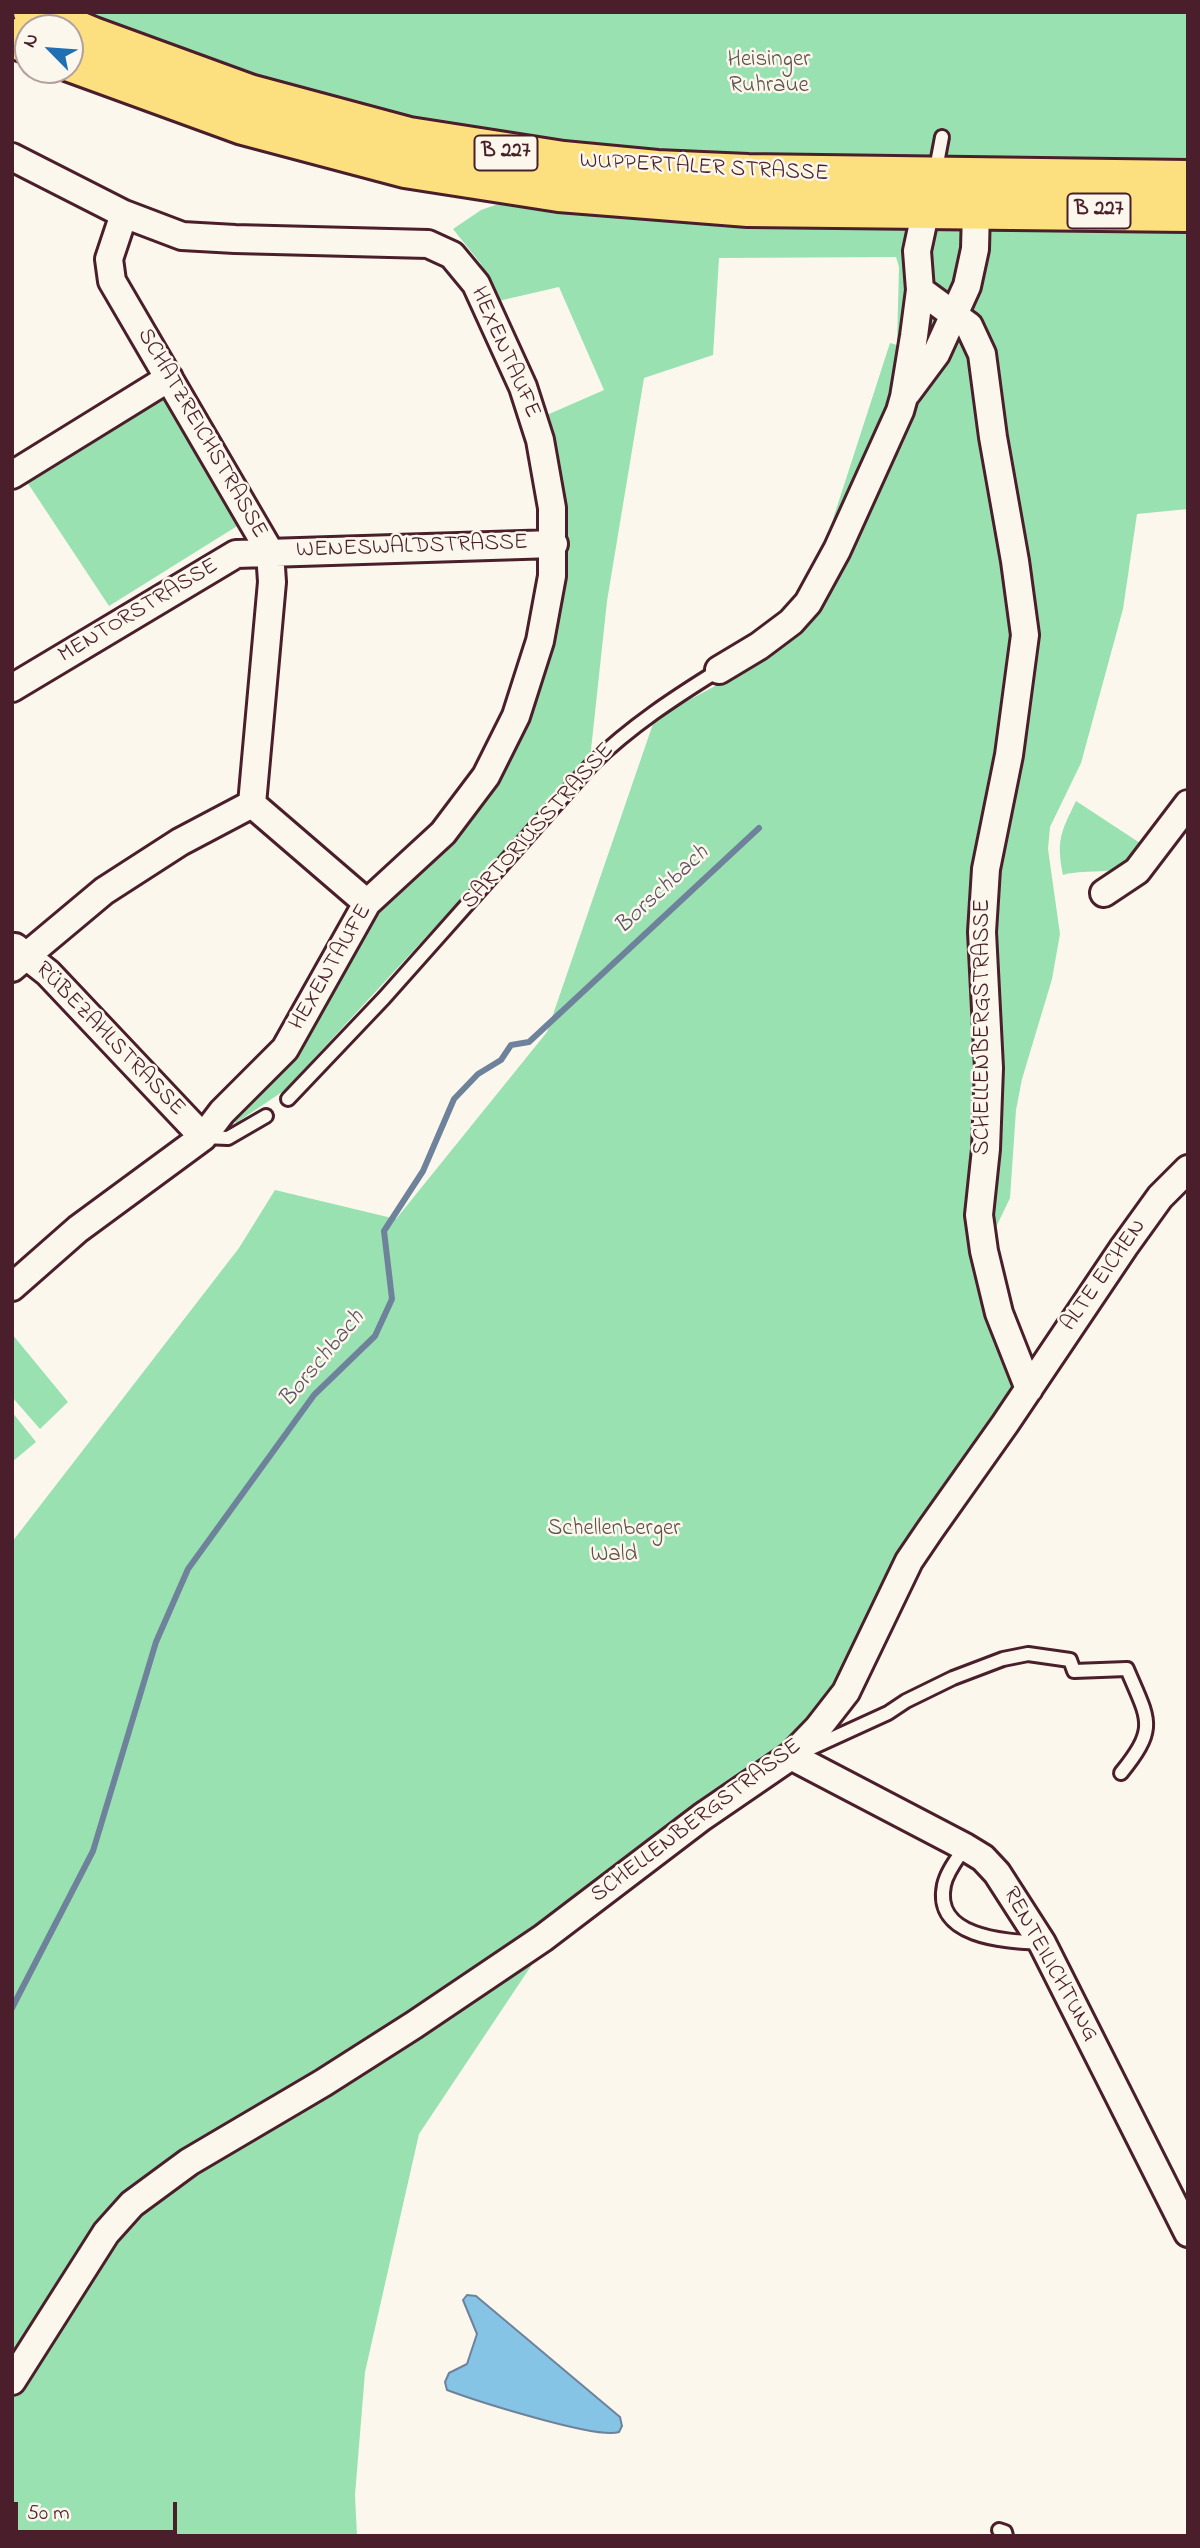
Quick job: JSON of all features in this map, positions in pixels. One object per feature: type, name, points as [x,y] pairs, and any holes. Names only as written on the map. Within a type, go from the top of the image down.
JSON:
[{"type":"main road","name":"WUPPERTALER STRASSE","points":[[33,12],[248,94],[409,137],[563,161],[657,170],[939,187],[976,210],[1188,212]]},
{"type":"main road","name":"WUPPERTALER STRASSE","points":[[84,67],[243,125],[405,168],[559,192],[748,207],[939,187],[1188,180]]},
{"type":"street","name":"HEXENTAUFE","points":[[12,157],[124,214],[182,236],[428,244],[452,255],[476,284],[523,387],[540,440],[552,508],[552,576],[540,641],[516,716],[486,776],[443,833],[367,903],[285,1049],[222,1112],[203,1137]]},
{"type":"street","name":"SARTORIUSSTRASSE","points":[[904,397],[920,290],[917,251],[939,187]]},
{"type":"street","name":"SARTORIUSSTRASSE","points":[[719,670],[759,646],[790,622],[808,603],[836,550],[904,397],[936,354],[955,316],[967,286],[975,249],[976,210]]},
{"type":"street","name":"SCHATZREICHSTRASSE","points":[[124,214],[109,260],[112,281],[270,552],[272,582],[252,804]]},
{"type":"street","name":"SCHELLENBERGSTRASSE","points":[[12,2381],[100,2243],[132,2204],[189,2162],[414,2025],[543,1938],[702,1817],[790,1756],[818,1728],[846,1692],[909,1561],[1029,1389],[999,1313],[984,1251],[979,1215],[986,1149],[989,1068],[982,932],[986,869],[1009,755],[1025,635],[982,354],[969,326],[920,290]]},
{"type":"street","points":[[12,475],[169,378]]},
{"type":"street","name":"WENESWALDSTRASSE","points":[[270,552],[554,544]]},
{"type":"street","name":"MENTORSTRASSE","points":[[12,688],[236,554],[270,552]]},
{"type":"street","points":[[17,957],[104,891],[180,842],[252,804],[367,903]]},
{"type":"street","points":[[1104,893],[1137,871],[1188,804]]},
{"type":"street","name":"RÜBEZAHLSTRASSE","points":[[17,957],[48,973],[203,1137]]},
{"type":"street","points":[[12,1287],[78,1229],[203,1137]]},
{"type":"street","name":"ALTE EICHEN","points":[[1029,1389],[1160,1197],[1188,1169]]},
{"type":"street","name":"RENTEILICHTUNG","points":[[790,1756],[965,1847],[983,1858],[997,1873],[1042,1943],[1188,2233]]},
{"type":"lane","points":[[939,187],[942,137]]},
{"type":"lane","name":"SARTORIUSSTRASSE","points":[[288,1099],[384,998],[606,750],[660,706],[719,670]]},
{"type":"lane","points":[[203,1137],[228,1138],[266,1116]]},
{"type":"lane","points":[[790,1756],[850,1731],[953,1678],[1003,1659],[1028,1654],[1070,1660],[1074,1671],[1127,1669],[1143,1706],[1147,1728],[1143,1743],[1121,1773]]},
{"type":"lane","points":[[965,1847],[944,1886],[947,1914],[960,1927],[976,1934],[996,1939],[1042,1943]]},
{"type":"green space","name":"Schellenberger Wald","points":[[12,12],[1188,12],[1188,509],[1137,514],[1123,609],[1081,763],[1050,827],[1048,849],[1060,934],[1052,979],[1022,1079],[1016,1110],[1010,1198],[988,1244],[983,933],[1022,636],[983,869],[977,1215],[1025,1392],[847,1685],[780,1765],[535,1960],[419,2134],[365,2372],[355,2495],[357,2536],[12,2536],[12,1542],[239,1248],[275,1190],[396,1219],[547,1032],[655,718],[719,684],[799,624],[890,343],[897,345],[899,267],[896,257],[719,258],[713,355],[644,378],[607,601],[590,759],[285,1090],[236,1123],[229,1113],[367,916],[444,843],[550,641],[540,418],[604,390],[559,287],[494,302],[481,264],[453,229],[481,210],[536,191],[84,83],[84,14],[14,14],[12,53]]},
{"type":"green space","points":[[164,395],[242,523],[109,606],[27,482]]},
{"type":"green space","points":[[1076,801],[1143,845],[1131,862],[1115,870],[1063,875],[1061,836]]},
{"type":"green space","points":[[12,1334],[68,1402],[40,1429],[12,1397]]},
{"type":"green space","points":[[12,1412],[36,1442],[12,1462]]},
{"type":"water","points":[[467,2295],[476,2296],[620,2417],[622,2426],[619,2432],[607,2433],[562,2425],[447,2390],[445,2382],[449,2373],[467,2364],[477,2334],[463,2300]]},
{"type":"waterway","name":"Borschbach","points":[[12,2008],[93,1851],[156,1642],[188,1569],[314,1395],[375,1336],[392,1299],[384,1231],[423,1171],[454,1099],[478,1074],[501,1060],[511,1045],[529,1042],[759,828]]},
{"type":"park label","name":"Heisinger Ruhraue","points":[[769,74]]}]
